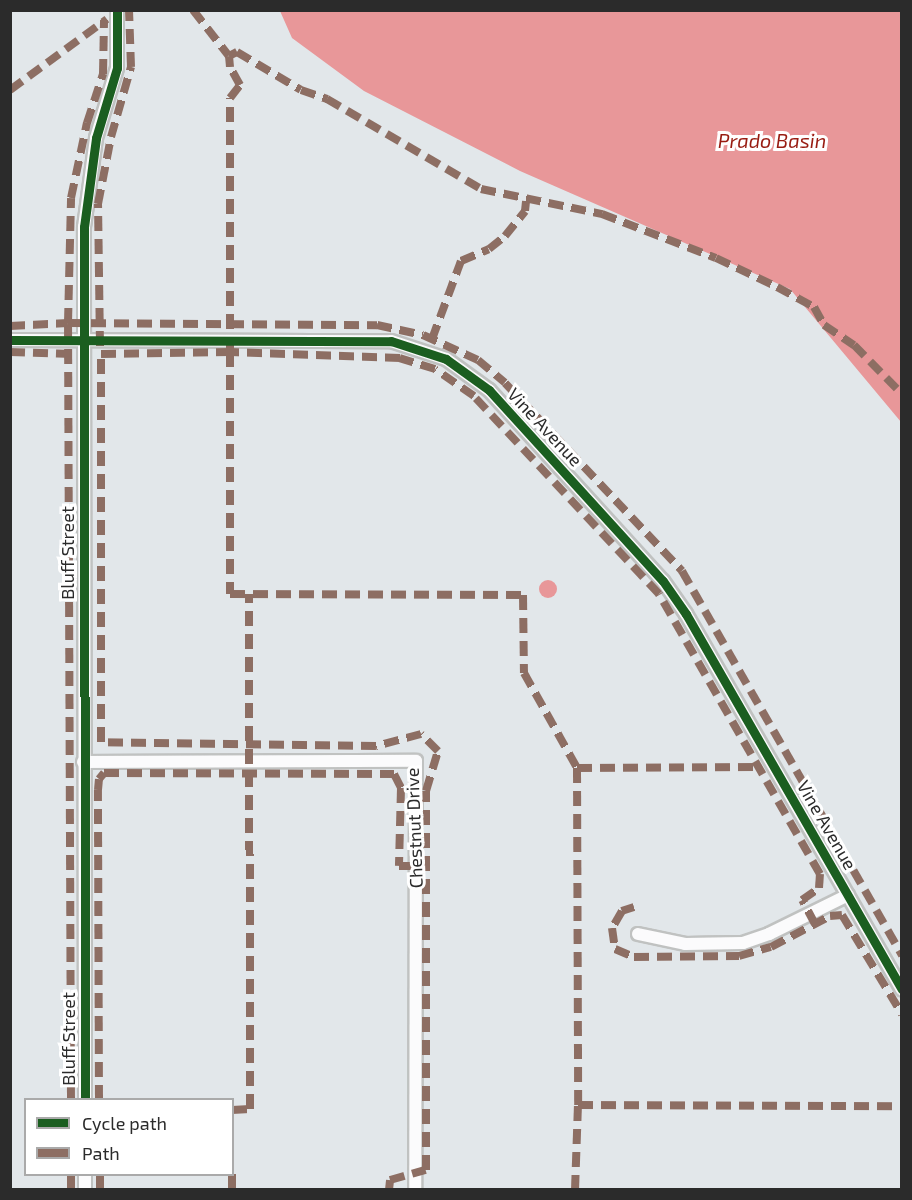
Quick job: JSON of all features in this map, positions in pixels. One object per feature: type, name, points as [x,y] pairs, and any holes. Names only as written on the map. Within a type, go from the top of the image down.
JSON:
[{"type":"street","name":"Bluff Street","points":[[85,1098],[83,762],[87,184],[96,138],[117,68],[117,10]]},
{"type":"street","name":"Vine Avenue","points":[[10,340],[391,341],[446,359],[489,390],[663,581],[686,614],[902,989]]},
{"type":"street","name":"Chestnut Drive","points":[[83,762],[416,761],[415,1190]]},
{"type":"street","points":[[638,934],[685,944],[743,943],[770,934],[848,895]]},
{"type":"water","name":"Prado Basin","points":[[280,11],[901,11],[901,422],[790,289],[520,171],[364,91],[292,38]]},
{"type":"water","points":[[548,580],[554,583],[557,589],[554,595],[548,598],[542,595],[539,589],[542,583]]},
{"type":"marked path","points":[[100,346],[98,204],[111,137],[131,67],[129,10]]},
{"type":"marked path","points":[[193,10],[229,56]]},
{"type":"marked path","points":[[10,90],[107,19]]},
{"type":"marked path","points":[[10,326],[68,323],[71,198],[87,123],[103,74],[104,20]]},
{"type":"marked path","points":[[815,924],[802,900],[819,888],[820,874],[659,594],[474,396],[435,369],[400,358],[230,352],[230,98],[240,85],[230,67],[229,56],[237,52],[301,90],[327,99],[481,189],[602,214],[716,258],[777,287],[814,307],[824,325],[854,345],[902,394]]},
{"type":"marked path","points":[[432,339],[461,261],[489,249],[505,236],[525,211],[526,201]]},
{"type":"marked path","points":[[71,1098],[68,323],[377,325],[423,335],[478,360],[505,383],[682,571],[902,955]]},
{"type":"marked path","points":[[10,352],[73,354]]},
{"type":"marked path","points":[[389,1190],[390,1180],[426,1170],[426,791],[438,751],[421,734],[376,746],[101,742],[101,354],[230,352],[230,594],[523,595],[524,673],[577,768],[578,1105]]},
{"type":"marked path","points":[[234,1110],[250,1109],[249,594]]},
{"type":"marked path","points":[[577,768],[758,767]]},
{"type":"marked path","points":[[99,1098],[98,790],[99,779],[104,773],[394,774],[401,788],[399,866],[427,866]]},
{"type":"marked path","points":[[634,907],[622,911],[612,928],[615,949],[634,957],[739,956],[771,947],[830,916],[842,915],[902,1014]]},
{"type":"marked path","points":[[575,1190],[578,1105],[902,1106]]},
{"type":"marked path","points":[[71,1176],[71,1190]]},
{"type":"marked path","points":[[100,1176],[100,1190]]},
{"type":"marked path","points":[[232,1176],[232,1190]]},
{"type":"cycle path","points":[[85,1098],[84,227],[96,138],[117,68],[117,10]]},
{"type":"cycle path","points":[[10,340],[391,341],[446,359],[489,390],[663,581],[686,614],[902,989]]}]
